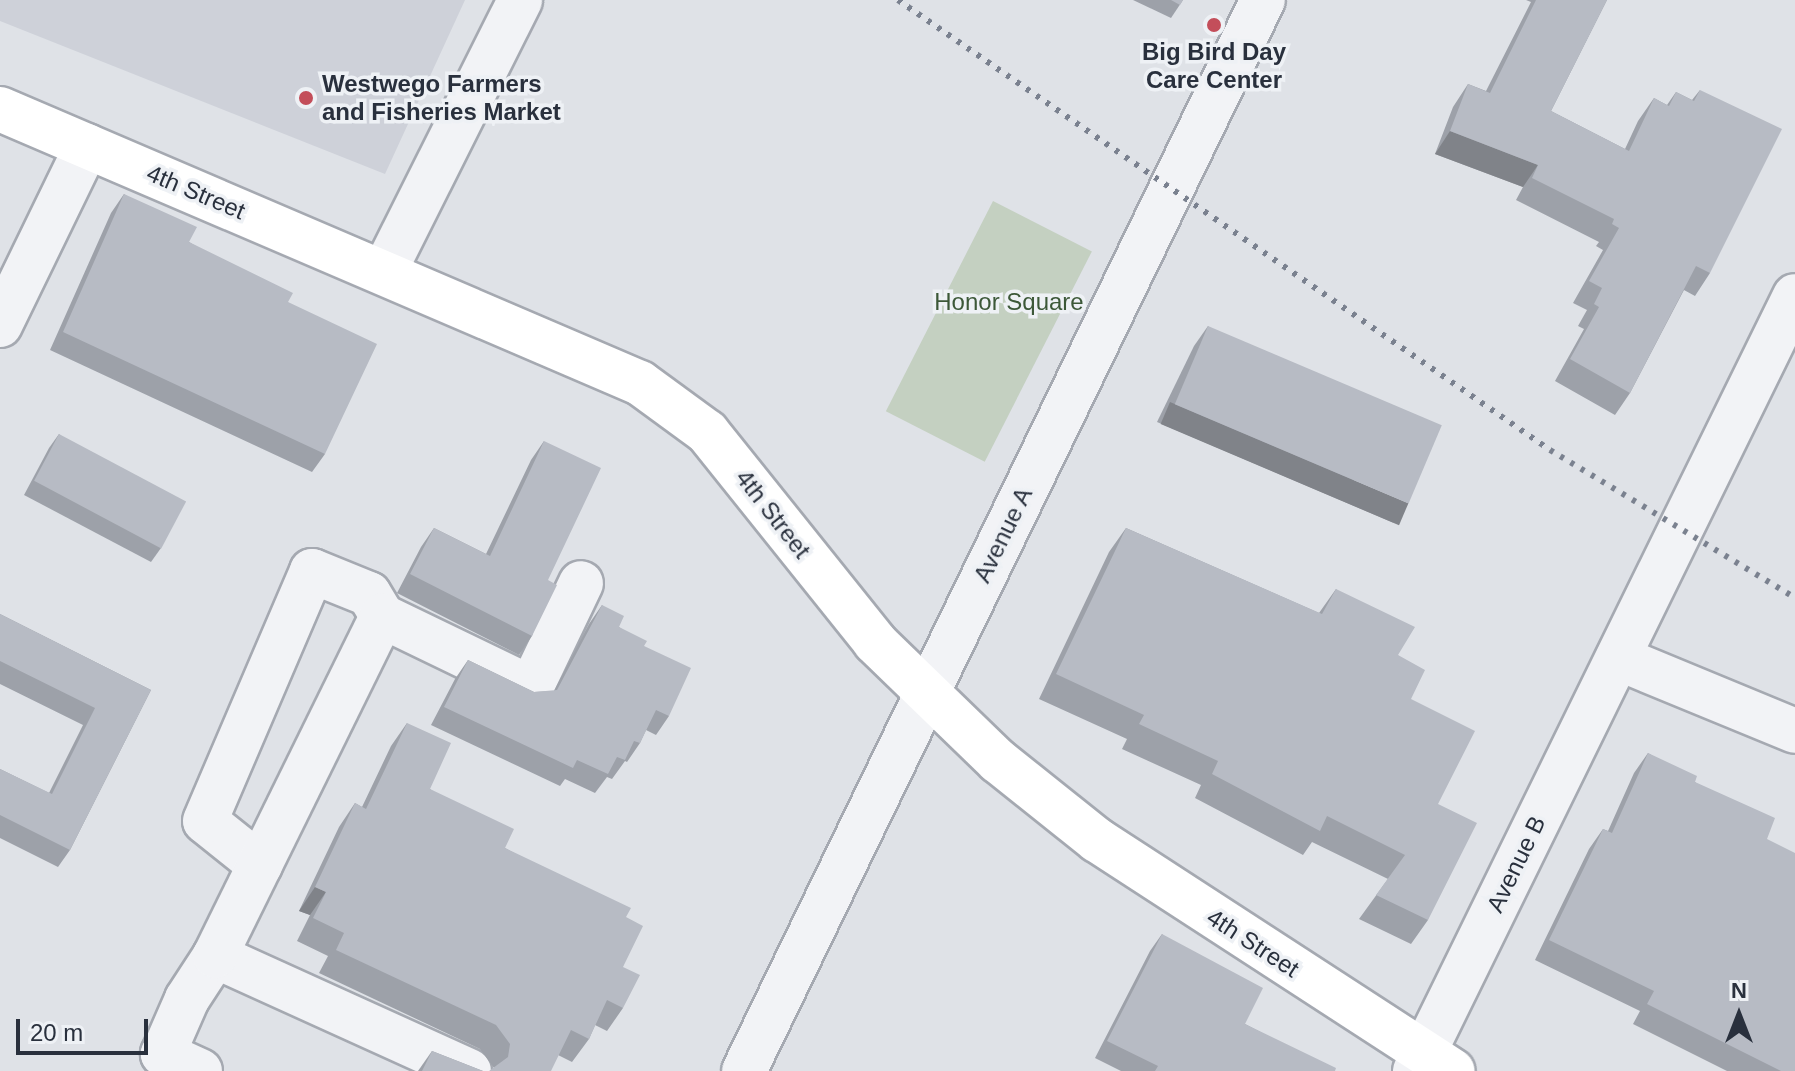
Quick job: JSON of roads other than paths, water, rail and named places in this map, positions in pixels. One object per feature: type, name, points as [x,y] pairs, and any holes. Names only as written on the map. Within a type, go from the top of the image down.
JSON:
[{"type":"main road","name":"4th Street","points":[[0,109],[640,383],[707,432],[865,631],[998,761],[1097,840],[1430,1065]]},
{"type":"street","points":[[384,272],[520,0]]},
{"type":"street","name":"Avenue A","points":[[744,1071],[1263,0]]},
{"type":"street","points":[[0,325],[87,146]]},
{"type":"street","name":"Avenue B","points":[[1430,1065],[1618,658],[1795,296]]},
{"type":"street","points":[[260,865],[205,821],[312,571],[369,594],[382,616],[531,688],[581,583]]},
{"type":"street","points":[[200,1071],[163,1054],[187,999],[215,956],[382,616]]},
{"type":"street","points":[[1618,658],[1795,731]]},
{"type":"street","points":[[215,956],[389,1055],[469,1071]]},
{"type":"railway","points":[[898,0],[1550,450],[1795,598]]},
{"type":"place","name":"Big Bird Day Care Center","points":[[1214,25]]},
{"type":"place","name":"Westwego Farmers and Fisheries Market","points":[[306,98]]},
{"type":"park label","name":"Honor Square","points":[[1009,302]]}]
